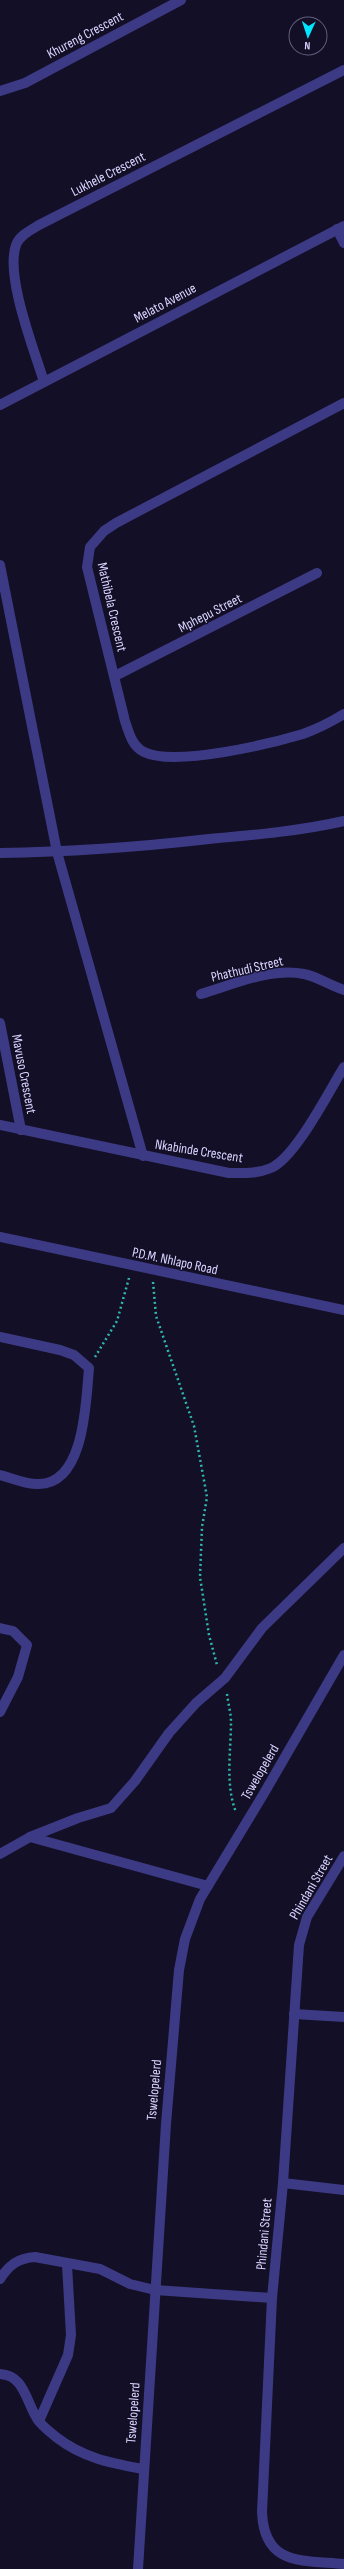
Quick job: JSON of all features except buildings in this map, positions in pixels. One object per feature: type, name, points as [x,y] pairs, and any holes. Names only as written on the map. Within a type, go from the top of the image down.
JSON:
[{"type":"street","name":"Khureng Crescent","points":[[0,91],[25,83],[181,0]]},
{"type":"street","name":"Lukhele Crescent","points":[[44,382],[15,279],[16,245],[22,236],[39,225],[344,70]]},
{"type":"street","name":"Melato Avenue","points":[[0,405],[340,227]]},
{"type":"street","points":[[340,227],[344,242]]},
{"type":"street","name":"Mathibela Crescent","points":[[344,402],[132,513],[104,531],[95,542],[87,558],[87,567],[131,738],[143,751],[163,757],[250,747],[304,734],[344,714]]},
{"type":"street","points":[[0,565],[57,852],[143,1156]]},
{"type":"street","name":"Mphepu Street","points":[[115,676],[318,573]]},
{"type":"street","points":[[0,853],[57,852],[248,835],[344,821]]},
{"type":"street","name":"Phathudi Street","points":[[201,994],[257,978],[295,972],[306,974],[326,984],[344,990]]},
{"type":"street","name":"Mavuso Crescent","points":[[0,1023],[21,1130]]},
{"type":"street","name":"Nkabinde Crescent","points":[[0,1125],[229,1173],[250,1173],[272,1167],[289,1153],[344,1067]]},
{"type":"street","name":"P.D.M. Nhlapo Road","points":[[0,1237],[344,1310]]},
{"type":"street","points":[[0,1337],[60,1350],[74,1355],[88,1368],[84,1414],[76,1453],[66,1472],[54,1480],[39,1484],[0,1475]]},
{"type":"street","points":[[0,1854],[30,1837],[78,1818],[111,1808],[135,1781],[169,1733],[196,1703],[225,1678],[262,1628],[312,1577],[344,1548]]},
{"type":"street","points":[[0,1628],[12,1631],[27,1645],[18,1677],[0,1712]]},
{"type":"street","name":"Tswelopelerd","points":[[138,2569],[166,2124],[179,1970],[191,1921],[208,1886],[243,1830],[344,1655]]},
{"type":"street","points":[[30,1837],[208,1886]]},
{"type":"street","name":"Phindani Street","points":[[344,1856],[316,1902],[302,1930],[294,2014],[283,2182],[272,2298],[263,2457],[262,2512],[264,2535],[272,2548],[282,2554],[299,2560],[344,2564]]},
{"type":"street","points":[[294,2014],[344,2017]]},
{"type":"street","points":[[283,2182],[344,2190]]},
{"type":"street","points":[[0,2279],[7,2269],[25,2258],[35,2257],[67,2265],[100,2269],[130,2284],[155,2290],[272,2298]]},
{"type":"street","points":[[39,2421],[68,2355],[70,2335],[67,2265]]},
{"type":"street","points":[[0,2374],[15,2378],[23,2388],[39,2421],[56,2437],[86,2456],[144,2469]]},
{"type":"path","points":[[88,1368],[117,1321],[133,1266]]},
{"type":"path","points":[[152,1270],[156,1316],[194,1426],[207,1497],[202,1527],[200,1577],[204,1610],[214,1660],[225,1678],[231,1721],[230,1753],[232,1796],[243,1830]]}]
